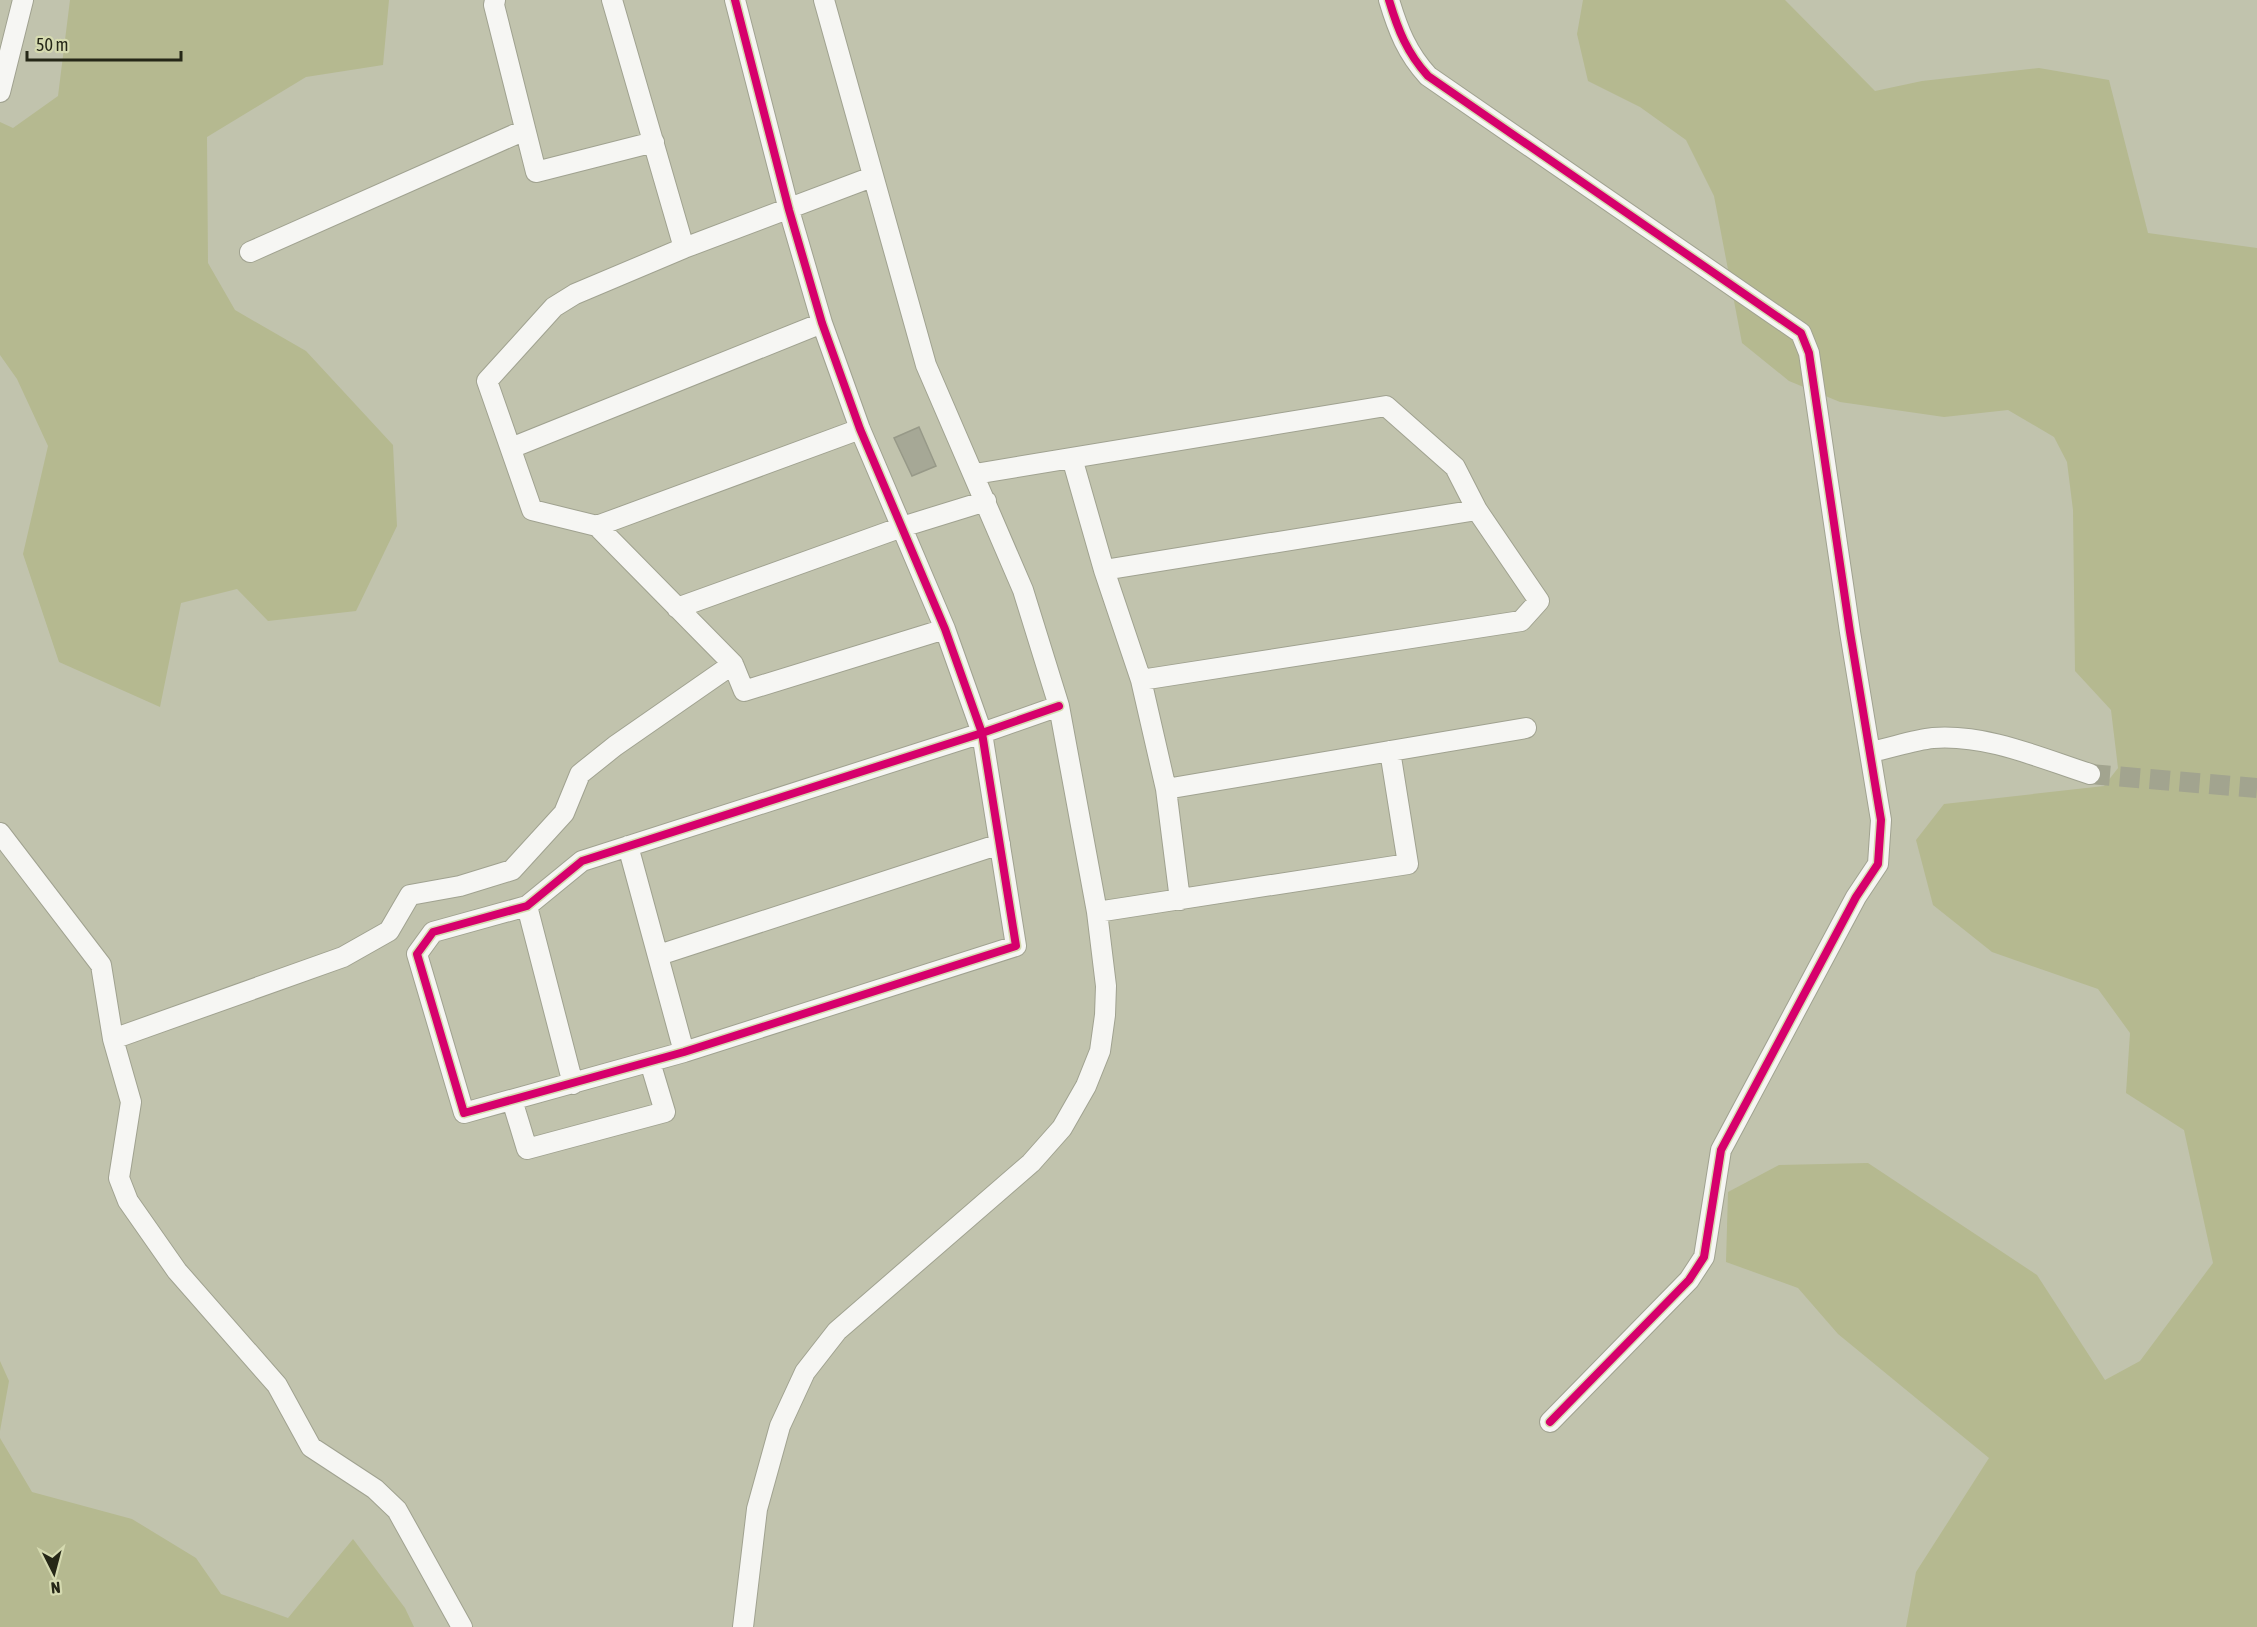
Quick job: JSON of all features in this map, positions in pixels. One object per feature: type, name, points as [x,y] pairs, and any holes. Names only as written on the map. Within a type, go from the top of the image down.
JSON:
[{"type":"street","points":[[0,93],[23,0]]},
{"type":"street","points":[[495,0],[494,5],[536,172],[654,142]]},
{"type":"street","points":[[612,0],[684,248]]},
{"type":"street","points":[[735,0],[789,210],[822,322],[860,429],[945,629],[982,733],[1016,946],[684,1052],[464,1113],[417,954],[433,932],[526,906],[582,861],[982,733],[1059,706]]},
{"type":"street","points":[[743,1627],[757,1509],[780,1426],[805,1372],[837,1331],[1031,1163],[1062,1128],[1086,1086],[1100,1051],[1105,1015],[1106,986],[1097,912],[1059,706],[1030,610],[975,474],[926,365],[824,0]]},
{"type":"street","points":[[1389,0],[1398,32],[1413,60],[1428,76],[1801,333],[1809,353],[1881,819],[1878,864],[1856,897],[1721,1150],[1704,1257],[1689,1280],[1550,1422]]},
{"type":"street","points":[[250,252],[525,130]]},
{"type":"street","points":[[872,177],[684,248],[575,294],[554,307],[487,381],[532,510],[597,526],[733,664],[744,691],[945,629]]},
{"type":"street","points":[[511,448],[822,322]]},
{"type":"street","points":[[975,474],[1386,406],[1455,467],[1477,510],[1539,601],[1521,621],[1141,680]]},
{"type":"street","points":[[597,526],[860,429]]},
{"type":"street","points":[[1072,458],[1104,570],[1141,680],[1166,789],[1180,900]]},
{"type":"street","points":[[677,608],[902,527],[986,501]]},
{"type":"street","points":[[1104,570],[1477,510]]},
{"type":"street","points":[[113,1039],[342,957],[388,932],[410,895],[460,886],[512,870],[564,813],[580,774],[615,746],[733,664]]},
{"type":"street","points":[[1166,789],[1526,728]]},
{"type":"street","points":[[1870,753],[1931,738],[1958,737],[1998,745],[2090,774]]},
{"type":"street","points":[[1097,912],[1408,864],[1390,751]]},
{"type":"street","points":[[0,832],[101,965],[113,1039],[131,1102],[119,1178],[128,1201],[177,1271],[277,1385],[311,1447],[375,1489],[397,1510],[462,1627]]},
{"type":"street","points":[[659,955],[1000,844]]},
{"type":"street","points":[[628,846],[684,1052]]},
{"type":"street","points":[[526,906],[573,1084]]},
{"type":"street","points":[[512,1100],[527,1149],[665,1112],[650,1062]]},
{"type":"green space","points":[[70,0],[389,0],[383,65],[306,77],[207,137],[208,263],[235,310],[306,351],[393,445],[397,526],[356,611],[268,621],[237,589],[181,603],[160,707],[59,662],[23,554],[48,446],[17,379],[0,355],[0,122],[13,128],[58,96]]},
{"type":"green space","points":[[1583,0],[1785,0],[1875,91],[1922,81],[2039,68],[2109,80],[2148,233],[2257,248],[2257,1627],[1906,1627],[1916,1572],[1989,1458],[1838,1334],[1798,1288],[1726,1262],[1728,1192],[1779,1165],[1868,1163],[2037,1275],[2105,1380],[2140,1361],[2213,1263],[2184,1130],[2126,1093],[2130,1033],[2098,989],[1992,952],[1933,905],[1916,840],[1944,804],[2104,786],[2118,768],[2111,710],[2075,671],[2073,510],[2067,462],[2054,437],[2008,410],[1944,417],[1840,402],[1789,381],[1742,343],[1714,196],[1686,140],[1640,107],[1588,81],[1577,34]]},
{"type":"green space","points":[[0,1361],[9,1381],[0,1431]]},
{"type":"green space","points":[[0,1438],[32,1492],[132,1519],[196,1558],[221,1594],[288,1618],[353,1539],[405,1608],[414,1627],[0,1627]]},
{"type":"building","points":[[919,427],[936,466],[912,476],[894,438]]},
{"type":"tunnel","points":[[2090,774],[2257,788]]},
{"type":"cycle path","points":[[735,0],[789,210],[822,323],[860,429],[945,629],[982,733],[1016,946],[684,1052],[464,1113],[417,954],[433,932],[527,906],[582,861],[982,733],[1059,706]]},
{"type":"cycle path","points":[[1389,0],[1404,41],[1414,59],[1428,76],[1801,333],[1809,353],[1850,632],[1881,820],[1878,864],[1856,897],[1721,1150],[1704,1257],[1689,1280],[1550,1422]]}]
